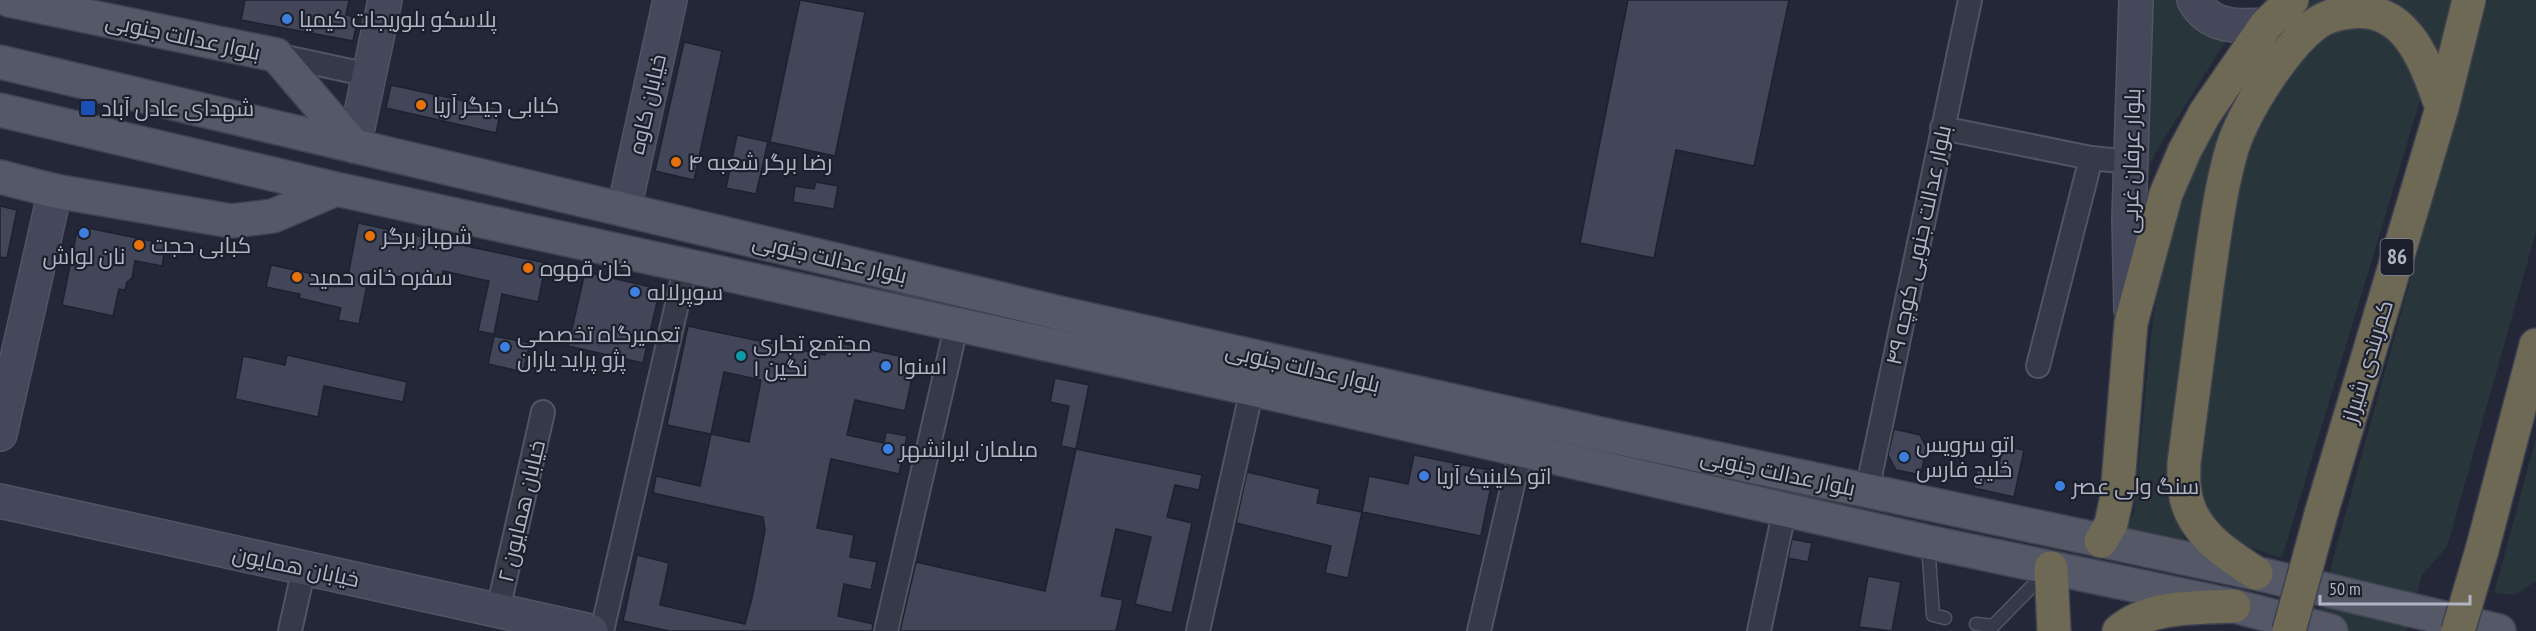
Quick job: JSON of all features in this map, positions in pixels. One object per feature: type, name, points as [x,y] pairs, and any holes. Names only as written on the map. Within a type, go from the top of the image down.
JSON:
[{"type":"highway","points":[[2102,541],[2111,524],[2117,496],[2131,323],[2166,194],[2184,150],[2205,113],[2266,25],[2292,0]]},
{"type":"highway","name":"کمربندی شیراز","points":[[2289,631],[2321,514],[2442,108],[2469,0]]},
{"type":"highway","points":[[2256,573],[2223,552],[2205,533],[2191,513],[2185,492],[2184,463],[2218,213],[2233,148],[2246,116],[2289,49],[2318,22],[2338,13],[2364,10],[2384,16],[2404,31],[2418,47],[2442,108]]},
{"type":"highway","points":[[2458,631],[2482,550],[2536,345]]},
{"type":"highway","points":[[2050,568],[2054,631]]},
{"type":"highway","points":[[2119,631],[2128,623],[2161,611],[2234,606]]},
{"type":"main road","name":"بلوار عدالت جنوبی","points":[[9,0],[95,9],[276,55],[354,146]]},
{"type":"main road","name":"بلوار عدالت جنوبی","points":[[0,62],[1064,314],[1867,491],[2256,573],[2499,631]]},
{"type":"main road","name":"بلوار عدالت جنوبی","points":[[0,110],[336,189],[1252,388],[1928,542],[2234,606],[2331,631]]},
{"type":"main road","points":[[0,177],[55,191],[231,221],[273,216],[336,189]]},
{"type":"main road","points":[[1057,346],[1064,314]]},
{"type":"street","points":[[354,146],[385,0]]},
{"type":"street","name":"خیابان کاوه","points":[[624,209],[670,0]]},
{"type":"street","name":"بلوار عدالت جنوبی کوچه ۴۹","points":[[1867,491],[1970,0]]},
{"type":"street","name":"بلوار عرفان غربی","points":[[2131,323],[2130,162],[2136,0]]},
{"type":"street","points":[[2194,0],[2200,11],[2218,22],[2238,27],[2266,25]]},
{"type":"street","points":[[276,55],[369,75]]},
{"type":"street","points":[[1942,128],[2091,158],[2130,162]]},
{"type":"street","points":[[2038,366],[2091,158]]},
{"type":"street","points":[[0,434],[55,191]]},
{"type":"street","points":[[602,631],[686,265]]},
{"type":"street","points":[[886,631],[957,323]]},
{"type":"street","points":[[1198,631],[1252,388]]},
{"type":"street","name":"خیابان همایون ۲","points":[[498,610],[543,412]]},
{"type":"street","points":[[1479,631],[1521,450]]},
{"type":"street","name":"خیابان همایون","points":[[0,501],[591,631]]},
{"type":"street","points":[[1759,631],[1785,508]]},
{"type":"street","points":[[290,631],[304,568]]},
{"type":"lane","points":[[1928,542],[1933,615],[1945,618]]},
{"type":"lane","points":[[1976,624],[1993,626],[2050,568]]},
{"type":"shaded area","points":[[2152,0],[2179,0],[2181,8],[2190,21],[2203,31],[2226,41],[2157,150],[2140,187]]},
{"type":"shaded area","points":[[2312,0],[2333,0],[2259,67],[2170,467],[2173,514],[2187,544],[2125,532],[2134,512],[2151,335],[2162,259],[2178,196],[2206,135],[2269,42]]},
{"type":"shaded area","points":[[2374,0],[2454,0],[2437,51],[2413,19]]},
{"type":"shaded area","points":[[2488,0],[2536,0],[2536,232],[2447,547],[2422,575],[2407,631],[2313,631]]},
{"type":"shaded area","points":[[2352,25],[2377,26],[2408,54],[2421,97],[2282,558],[2239,544],[2210,518],[2199,491],[2204,430],[2229,230],[2246,154],[2281,88],[2311,47],[2328,33]]},
{"type":"shaded area","points":[[2536,438],[2536,581],[2515,595],[2494,593]]},
{"type":"building","points":[[245,0],[349,0],[346,15],[358,18],[353,41],[241,20]]},
{"type":"building","points":[[800,0],[865,12],[835,156],[770,142]]},
{"type":"building","points":[[1628,0],[1789,0],[1754,166],[1676,150],[1654,258],[1580,243]]},
{"type":"building","points":[[684,42],[722,51],[694,180],[655,171]]},
{"type":"building","points":[[391,85],[501,109],[496,133],[386,108]]},
{"type":"building","points":[[737,135],[768,142],[756,194],[726,188]]},
{"type":"building","points":[[816,182],[838,186],[834,209],[793,202],[795,186],[814,189]]},
{"type":"building","points":[[0,206],[17,210],[7,258],[0,257]]},
{"type":"building","points":[[358,223],[546,263],[538,302],[502,294],[494,334],[478,331],[489,281],[443,271],[440,285],[370,271],[359,324],[338,320],[341,308],[299,298],[300,294],[266,287],[271,265],[347,281]]},
{"type":"building","points":[[78,226],[166,244],[162,266],[135,261],[132,278],[127,282],[125,290],[119,289],[113,316],[62,305]]},
{"type":"building","points":[[585,272],[660,289],[643,363],[568,346]]},
{"type":"building","points":[[688,326],[825,355],[828,341],[904,357],[913,373],[905,411],[855,400],[847,435],[884,443],[886,432],[907,436],[899,474],[831,459],[817,528],[854,535],[850,557],[877,562],[871,590],[844,584],[838,616],[873,624],[872,631],[669,631],[623,621],[637,555],[669,563],[660,605],[745,624],[752,598],[765,530],[763,517],[653,493],[656,476],[700,486],[711,434],[667,425]],"holes":[[[724,372],[761,380],[749,442],[711,434]]]},
{"type":"building","points":[[494,336],[530,343],[523,372],[488,364]]},
{"type":"building","points":[[287,355],[407,382],[403,402],[324,386],[318,417],[235,399],[243,356],[285,365]]},
{"type":"building","points":[[1055,378],[1089,385],[1076,449],[1061,446],[1069,406],[1050,402]]},
{"type":"building","points":[[1894,429],[1920,435],[1926,447],[1921,475],[1896,470],[1888,455]]},
{"type":"building","points":[[2003,446],[2024,450],[2014,497],[1974,488],[1977,470],[1997,475]]},
{"type":"building","points":[[1076,449],[1202,475],[1199,490],[1175,485],[1167,517],[1192,523],[1172,613],[1135,604],[1151,537],[1116,529],[1101,596],[1123,600],[1116,631],[900,631],[916,562],[1045,591]]},
{"type":"building","points":[[1414,455],[1494,471],[1481,536],[1362,512],[1369,476],[1408,484]]},
{"type":"building","points":[[1247,472],[1320,489],[1317,503],[1362,512],[1348,578],[1325,573],[1331,546],[1236,523]]},
{"type":"building","points":[[1792,539],[1812,543],[1808,562],[1788,558]]},
{"type":"building","points":[[1868,576],[1901,582],[1892,631],[1859,627]]},
{"type":"place","name":"پلاسکو بلوریجات کیمیا","points":[[287,19]]},
{"type":"place","name":"کبابی جیگر آریا","points":[[421,105]]},
{"type":"place","name":"شهدای عادل آباد","points":[[88,108]]},
{"type":"place","name":"رضا برگر شعبه ۴","points":[[676,162]]},
{"type":"place","name":"نان لواش","points":[[84,233]]},
{"type":"place","name":"شهباز برگر","points":[[370,236]]},
{"type":"place","name":"کبابی حجت","points":[[139,245]]},
{"type":"place","name":"خان قهوه","points":[[528,268]]},
{"type":"place","name":"سفره خانه حمید","points":[[297,277]]},
{"type":"place","name":"سوپرلاله","points":[[635,292]]},
{"type":"place","name":"تعمیرگاه تخصصی پژو پراید یاران","points":[[505,347]]},
{"type":"place","name":"مجتمع تجاری نگین ۱","points":[[741,356]]},
{"type":"place","name":"اسنوا","points":[[886,366]]},
{"type":"place","name":"مبلمان ایرانشهر","points":[[888,449]]},
{"type":"place","name":"اتو سرویس خلیج فارس","points":[[1904,457]]},
{"type":"place","name":"اتو کلینیک آریا","points":[[1424,476]]},
{"type":"place","name":"سنگ ولی عصر","points":[[2060,486]]}]
